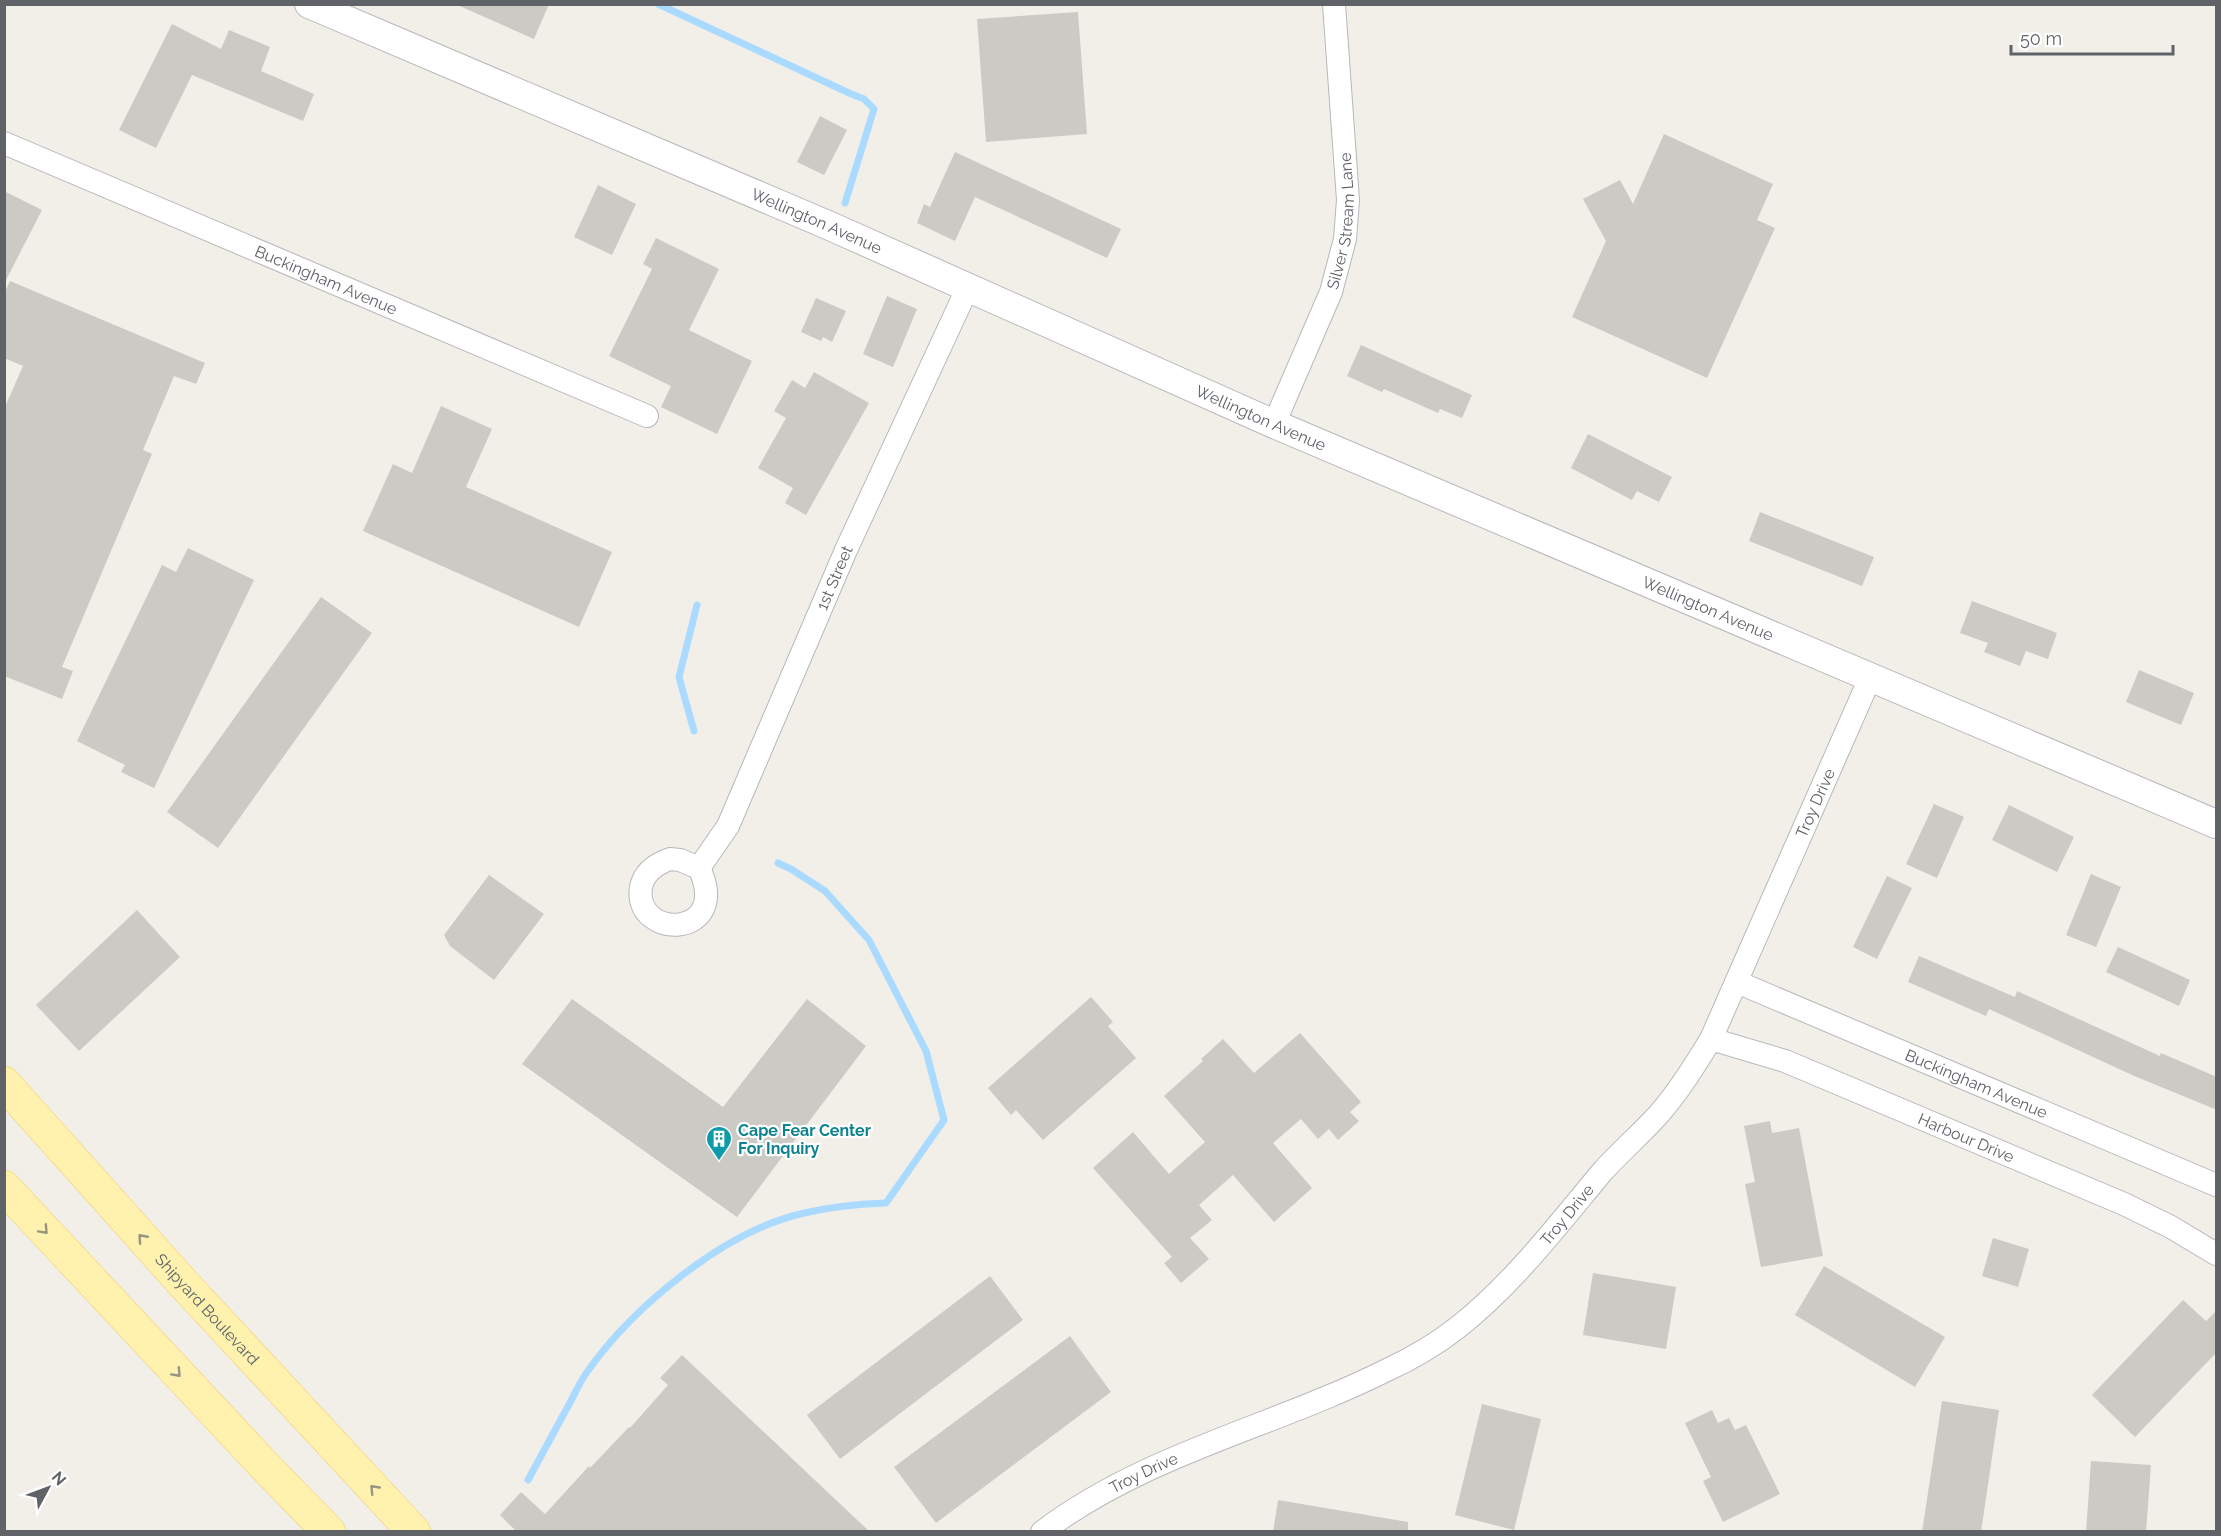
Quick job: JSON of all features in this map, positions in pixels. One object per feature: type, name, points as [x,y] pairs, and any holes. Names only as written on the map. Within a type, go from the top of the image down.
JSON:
[{"type":"main road","name":"Shipyard Boulevard","points":[[4,1083],[189,1291],[414,1532]]},
{"type":"main road","points":[[4,1187],[330,1532]]},
{"type":"street","name":"Wellington Avenue","points":[[309,4],[699,169],[1274,424],[2217,824]]},
{"type":"street","name":"Silver Stream Lane","points":[[1274,424],[1331,292],[1345,240],[1348,200],[1334,4]]},
{"type":"street","name":"Buckingham Avenue","points":[[4,143],[647,416]]},
{"type":"street","name":"1st Street","points":[[699,868],[728,826],[852,538],[968,287]]},
{"type":"street","name":"Troy Drive","points":[[1042,1532],[1086,1501],[1136,1475],[1387,1370],[1426,1349],[1457,1328],[1488,1300],[1536,1250],[1604,1170],[1659,1114],[1691,1072],[1711,1039],[1737,982],[1870,678]]},
{"type":"street","name":"Buckingham Avenue","points":[[1737,982],[2217,1185]]},
{"type":"street","name":"Harbour Drive","points":[[1711,1039],[1785,1061],[2124,1204],[2171,1227],[2217,1254]]},
{"type":"building","points":[[455,4],[549,4],[534,39]]},
{"type":"building","points":[[1078,12],[1087,134],[986,142],[977,19]]},
{"type":"building","points":[[172,24],[221,49],[229,30],[270,47],[261,71],[314,94],[303,121],[192,75],[156,148],[119,130]]},
{"type":"building","points":[[820,116],[847,130],[824,175],[797,162]]},
{"type":"building","points":[[1664,134],[1773,184],[1757,220],[1775,228],[1707,378],[1572,317],[1606,241],[1583,199],[1620,180],[1633,204]]},
{"type":"building","points":[[955,152],[1121,229],[1107,258],[975,197],[955,241],[917,223],[924,204],[930,207]]},
{"type":"building","points":[[598,185],[636,204],[612,255],[574,237]]},
{"type":"building","points":[[4,191],[42,210],[4,284]]},
{"type":"building","points":[[656,238],[719,269],[689,330],[752,361],[717,434],[661,407],[671,386],[609,356],[652,269],[643,264]]},
{"type":"building","points":[[10,281],[205,363],[196,384],[174,376],[143,450],[152,454],[62,667],[73,671],[62,699],[4,676],[4,409],[23,366],[4,358],[4,294]]},
{"type":"building","points":[[887,296],[917,309],[893,367],[863,354]]},
{"type":"building","points":[[816,298],[846,311],[832,342],[823,337],[821,341],[801,332]]},
{"type":"building","points":[[1361,345],[1472,395],[1462,418],[1440,409],[1438,413],[1384,389],[1382,392],[1347,376]]},
{"type":"building","points":[[814,372],[869,403],[806,515],[785,503],[793,488],[758,468],[786,418],[774,411],[792,380],[805,388]]},
{"type":"building","points":[[441,406],[492,429],[466,487],[612,552],[579,627],[363,531],[393,464],[412,473]]},
{"type":"building","points":[[1588,434],[1672,477],[1659,502],[1637,491],[1632,500],[1571,468]]},
{"type":"building","points":[[1760,512],[1874,557],[1862,586],[1749,541]]},
{"type":"building","points":[[188,548],[254,580],[154,788],[121,772],[125,765],[77,741],[162,565],[176,572]]},
{"type":"building","points":[[321,597],[372,633],[218,848],[167,812]]},
{"type":"building","points":[[1972,601],[2057,633],[2048,659],[2026,651],[2020,666],[1984,652],[1988,643],[1960,633]]},
{"type":"building","points":[[2139,670],[2194,693],[2181,725],[2126,702]]},
{"type":"building","points":[[1934,804],[1964,817],[1937,878],[1906,864]]},
{"type":"building","points":[[2009,805],[2074,837],[2057,872],[1992,840]]},
{"type":"building","points":[[2091,874],[2121,887],[2096,947],[2066,935]]},
{"type":"building","points":[[489,875],[544,914],[494,980],[450,946],[444,935]]},
{"type":"building","points":[[1887,876],[1912,888],[1877,959],[1853,947]]},
{"type":"building","points":[[137,910],[180,957],[79,1051],[36,1005]]},
{"type":"building","points":[[2118,947],[2190,980],[2179,1006],[2106,972]]},
{"type":"building","points":[[1919,956],[2015,997],[2017,991],[2160,1056],[2161,1053],[2217,1077],[2217,1110],[2132,1075],[1989,1009],[1986,1016],[1908,982]]},
{"type":"building","points":[[1091,997],[1113,1022],[1108,1026],[1136,1058],[1043,1140],[1016,1110],[1011,1115],[988,1088]]},
{"type":"building","name":"Cape Fear Center For Inquiry","points":[[572,999],[723,1107],[807,999],[866,1046],[737,1217],[522,1064]]},
{"type":"building","points":[[1300,1033],[1361,1102],[1350,1112],[1359,1121],[1338,1140],[1329,1129],[1318,1139],[1301,1119],[1273,1143],[1312,1188],[1274,1222],[1233,1175],[1199,1205],[1212,1220],[1190,1238],[1209,1259],[1181,1283],[1164,1263],[1172,1257],[1093,1168],[1133,1132],[1169,1174],[1205,1142],[1164,1096],[1203,1061],[1201,1059],[1223,1039],[1254,1073]]},
{"type":"building","points":[[1770,1121],[1772,1133],[1799,1128],[1823,1256],[1761,1267],[1745,1184],[1755,1182],[1744,1126]]},
{"type":"building","points":[[1993,1238],[2029,1249],[2018,1287],[1982,1276]]},
{"type":"building","points":[[1824,1266],[1945,1337],[1915,1387],[1795,1315]]},
{"type":"building","points":[[1593,1273],[1676,1287],[1666,1349],[1583,1335]]},
{"type":"building","points":[[990,1276],[1023,1320],[840,1459],[807,1415]]},
{"type":"building","points":[[2183,1300],[2206,1321],[2217,1310],[2217,1352],[2135,1437],[2092,1395]]},
{"type":"building","points":[[1070,1336],[1111,1392],[936,1523],[894,1467]]},
{"type":"building","points":[[682,1355],[870,1532],[517,1532],[500,1515],[521,1492],[545,1514],[589,1466],[590,1468],[630,1428],[668,1385],[660,1378]]},
{"type":"building","points":[[1942,1401],[1999,1410],[1981,1532],[1922,1532]]},
{"type":"building","points":[[1482,1404],[1541,1419],[1514,1530],[1455,1515]]},
{"type":"building","points":[[1712,1410],[1718,1423],[1729,1418],[1735,1430],[1746,1425],[1780,1494],[1723,1522],[1703,1481],[1711,1477],[1685,1423]]},
{"type":"building","points":[[2091,1461],[2151,1465],[2146,1532],[2086,1532]]},
{"type":"building","points":[[1278,1500],[1408,1522],[1408,1532],[1273,1532]]},
{"type":"waterway","points":[[658,4],[864,99],[874,109],[845,203]]},
{"type":"waterway","points":[[694,731],[679,677],[697,605]]},
{"type":"waterway","points":[[528,1480],[587,1372],[606,1347],[654,1298],[710,1255],[770,1224],[821,1209],[886,1203],[944,1120],[926,1051],[869,940],[825,891],[778,863]]},
{"type":"place","name":"Cape Fear Center For Inquiry","points":[[719,1162]]}]
